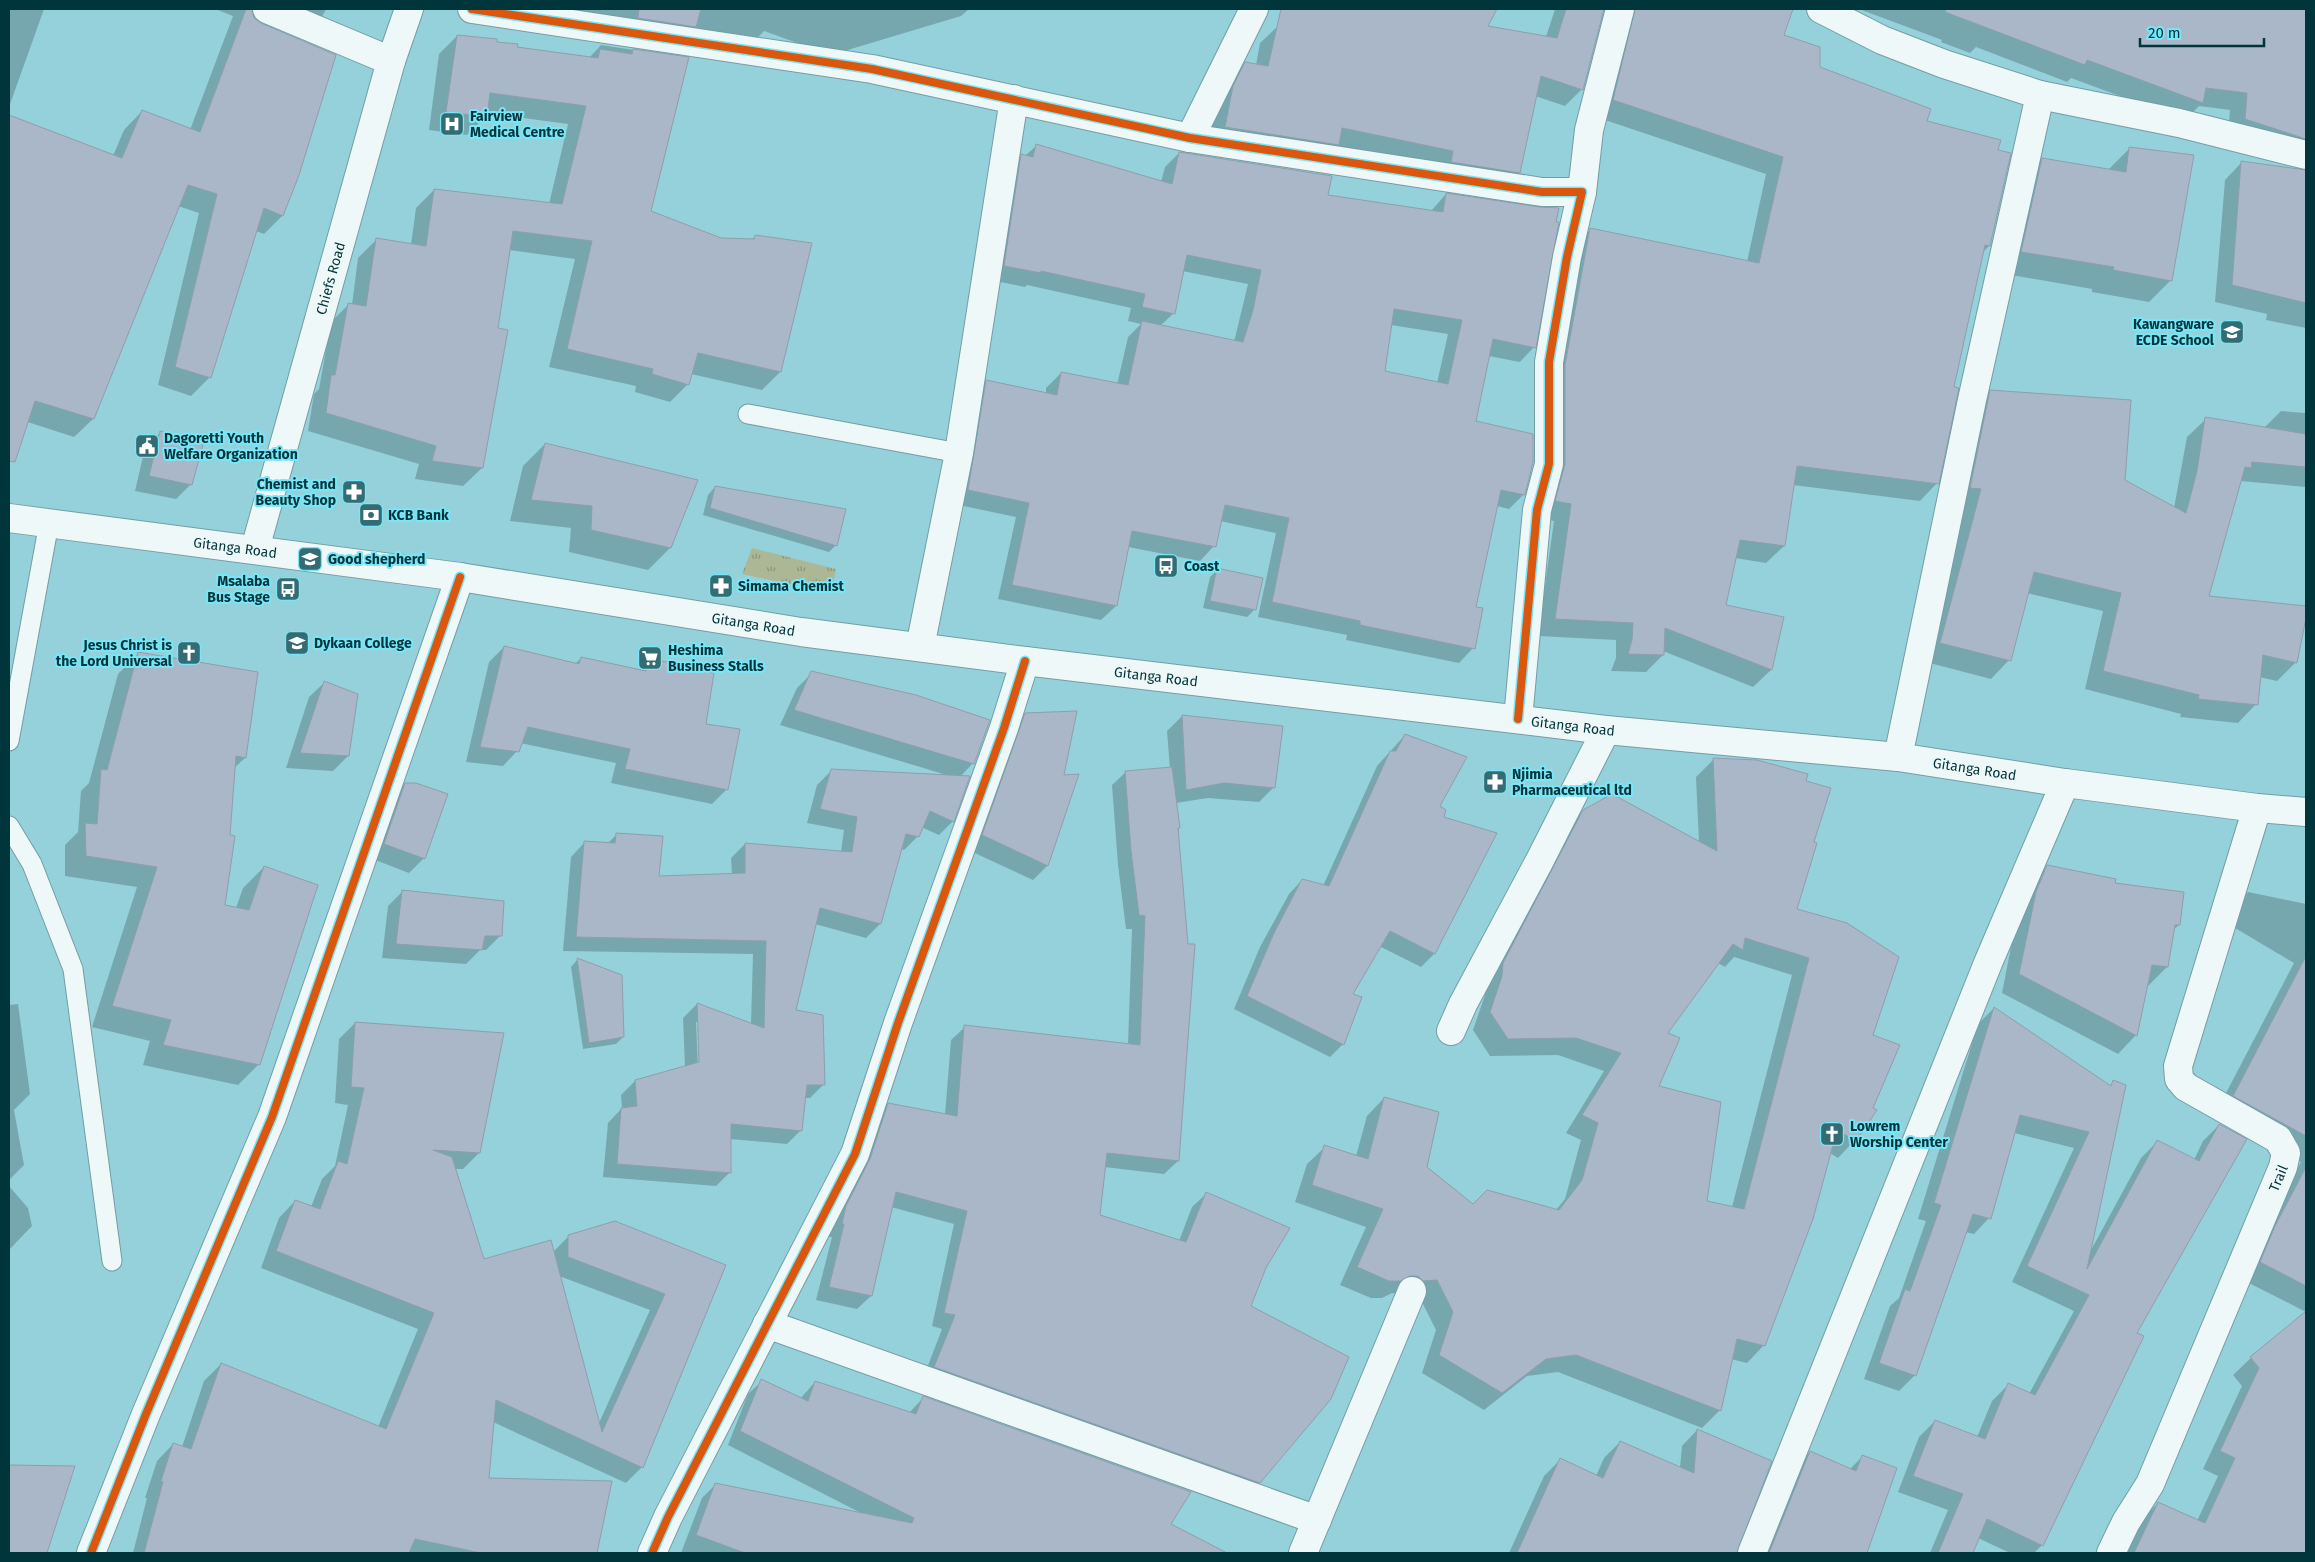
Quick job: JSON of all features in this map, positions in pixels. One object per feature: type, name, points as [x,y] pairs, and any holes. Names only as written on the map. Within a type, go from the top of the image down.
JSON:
[{"type":"street","points":[[267,9],[391,61]]},
{"type":"street","name":"Chiefs Road","points":[[255,550],[391,61],[409,9]]},
{"type":"street","points":[[472,9],[872,68],[1190,138],[1542,192],[1582,192]]},
{"type":"street","points":[[1190,138],[1254,9]]},
{"type":"street","points":[[1518,719],[1537,510],[1549,464],[1549,362],[1567,257],[1582,192],[1589,130],[1620,9]]},
{"type":"street","points":[[1821,9],[1882,40],[1997,82],[2040,94],[2178,123],[2306,155]]},
{"type":"street","points":[[1898,757],[1972,400],[2040,94]]},
{"type":"street","points":[[920,647],[959,453],[1014,99]]},
{"type":"street","name":"Gitanga Road","points":[[9,518],[460,576],[801,632],[1026,661],[1606,730],[1898,757],[2065,783],[2257,808],[2306,812]]},
{"type":"street","points":[[91,1553],[146,1414],[272,1117],[460,576]]},
{"type":"street","points":[[652,1553],[668,1517],[855,1154],[898,1022],[1026,661]]},
{"type":"street","points":[[1451,1032],[1463,1004],[1539,862],[1606,730]]},
{"type":"street","points":[[1752,1553],[1988,963],[2065,783]]},
{"type":"street","name":"Trail","points":[[2111,1553],[2126,1522],[2150,1484],[2283,1167],[2286,1152],[2278,1139],[2186,1086],[2179,1079],[2178,1066],[2257,808]]},
{"type":"street","points":[[1303,1553],[1412,1291]]},
{"type":"street","points":[[767,1324],[1317,1520]]},
{"type":"lane","points":[[748,414],[959,453]]},
{"type":"lane","points":[[9,741],[49,523]]},
{"type":"lane","points":[[9,826],[32,864],[73,969],[112,1261]]},
{"type":"green space","points":[[752,548],[836,569],[831,593],[742,574]]},
{"type":"building","points":[[246,9],[252,9],[254,18],[261,23],[336,55],[299,175],[283,216],[264,208],[211,378],[175,367],[217,194],[188,185],[94,419],[35,401],[15,462],[9,461],[9,115],[122,158],[142,110],[200,132]]},
{"type":"building","points":[[639,9],[701,9],[696,27],[638,18]]},
{"type":"building","points":[[1281,9],[1497,9],[1488,26],[1557,38],[1566,9],[1604,9],[1583,90],[1541,76],[1520,173],[1451,162],[1453,151],[1342,128],[1339,145],[1225,127],[1233,86],[1245,62],[1268,66]]},
{"type":"building","points":[[1635,9],[1793,9],[1784,35],[1820,47],[1820,67],[1931,109],[1927,121],[2001,140],[1998,150],[2011,153],[1990,246],[1985,245],[1954,387],[1959,388],[1939,484],[1797,466],[1785,546],[1740,540],[1726,605],[1784,617],[1772,670],[1665,628],[1664,655],[1628,654],[1632,640],[1633,623],[1555,619],[1571,504],[1555,501],[1565,464],[1565,365],[1590,228],[1759,263],[1783,157],[1613,100]]},
{"type":"building","points":[[1946,9],[2306,9],[2306,139],[2245,119],[2247,93],[2206,88],[2203,103],[2087,60],[2085,65],[1945,12]]},
{"type":"building","points":[[457,35],[497,39],[497,42],[518,44],[517,47],[598,58],[600,49],[632,54],[633,49],[689,57],[651,211],[721,238],[754,239],[755,235],[812,243],[781,372],[698,353],[689,385],[652,374],[653,369],[567,349],[592,241],[513,231],[498,328],[508,330],[483,468],[432,461],[436,446],[326,413],[331,375],[335,375],[348,303],[366,306],[376,238],[426,246],[434,189],[562,204],[586,106],[490,93],[487,117],[446,112]]},
{"type":"building","points":[[1036,144],[1172,184],[1179,152],[1332,176],[1328,195],[1443,212],[1446,193],[1540,207],[1559,208],[1556,222],[1559,222],[1536,348],[1493,339],[1476,421],[1533,434],[1533,462],[1525,495],[1501,490],[1476,607],[1483,608],[1475,649],[1360,625],[1360,621],[1272,602],[1289,518],[1225,505],[1216,547],[1132,531],[1117,606],[1012,585],[1029,503],[968,490],[986,380],[1057,395],[1061,372],[1128,385],[1142,321],[1243,342],[1253,310],[1261,270],[1187,255],[1175,314],[1142,307],[1145,294],[1041,271],[1041,273],[1004,266],[1021,154],[1033,157]],"holes":[[[1394,309],[1462,320],[1448,384],[1385,371]]]},
{"type":"building","points":[[2129,147],[2194,155],[2172,281],[2113,270],[2114,267],[2021,252],[2042,158],[2126,172]]},
{"type":"building","points":[[2241,161],[2306,170],[2306,303],[2232,285]]},
{"type":"building","points":[[1990,390],[2131,400],[2125,480],[2186,513],[2197,471],[2205,417],[2306,434],[2306,467],[2252,462],[2251,468],[2245,467],[2209,596],[2306,606],[2306,618],[2297,663],[2263,655],[2258,705],[2198,699],[2199,695],[2103,671],[2121,593],[2034,572],[2011,661],[1940,643],[1981,489],[1970,488]]},
{"type":"building","points":[[160,431],[204,441],[192,485],[149,476]]},
{"type":"building","points":[[545,443],[698,480],[671,548],[591,530],[592,506],[531,500]]},
{"type":"building","points":[[715,486],[846,509],[837,546],[710,508]]},
{"type":"building","points":[[1217,568],[1263,578],[1256,610],[1210,601]]},
{"type":"building","points":[[504,646],[579,664],[581,657],[646,671],[649,658],[714,673],[706,724],[740,729],[728,790],[625,769],[630,749],[528,727],[519,752],[480,747]]},
{"type":"building","points":[[138,652],[258,672],[246,758],[236,756],[230,835],[235,836],[225,905],[249,910],[264,866],[318,885],[260,1065],[163,1045],[171,1020],[112,1006],[157,867],[86,856],[85,823],[97,824],[101,769],[107,770]]},
{"type":"building","points":[[811,671],[916,695],[990,720],[974,764],[794,710]]},
{"type":"building","points":[[324,681],[358,694],[349,756],[300,753]]},
{"type":"building","points":[[1077,711],[1064,775],[1079,774],[1048,866],[982,835],[1025,713]]},
{"type":"building","points":[[1182,715],[1283,726],[1275,788],[1224,783],[1186,790]]},
{"type":"building","points":[[1405,734],[1467,757],[1440,806],[1446,810],[1444,817],[1497,833],[1435,954],[1390,931],[1353,994],[1362,997],[1344,1045],[1247,996],[1274,933],[1302,879],[1329,886],[1390,751],[1396,751]]},
{"type":"building","points":[[1713,758],[1757,760],[1808,774],[1806,781],[1831,788],[1814,842],[1817,843],[1797,909],[1847,923],[1899,957],[1873,1035],[1900,1045],[1873,1108],[1877,1110],[1856,1141],[1837,1130],[1813,1219],[1765,1346],[1737,1339],[1721,1411],[1576,1355],[1546,1359],[1502,1393],[1439,1355],[1453,1312],[1437,1280],[1423,1281],[1418,1276],[1410,1276],[1401,1281],[1389,1281],[1357,1267],[1383,1209],[1312,1185],[1324,1145],[1368,1159],[1384,1097],[1439,1112],[1427,1167],[1473,1204],[1487,1190],[1559,1210],[1582,1180],[1598,1123],[1582,1115],[1621,1053],[1576,1038],[1508,1039],[1490,1012],[1502,976],[1503,963],[1583,810],[1612,794],[1717,851]],"holes":[[[1745,938],[1809,958],[1744,1209],[1707,1201],[1721,1102],[1659,1086],[1680,1038],[1668,1033],[1733,944],[1743,950]]]},
{"type":"building","points":[[1172,767],[1180,828],[1178,828],[1188,944],[1195,944],[1179,1161],[1107,1153],[1100,1215],[1186,1242],[1206,1192],[1290,1228],[1266,1268],[1251,1306],[1349,1357],[1331,1399],[1260,1483],[934,1367],[955,1315],[944,1313],[967,1211],[896,1192],[872,1296],[829,1287],[844,1224],[842,1224],[846,1206],[870,1159],[888,1103],[957,1116],[964,1025],[1140,1045],[1145,916],[1139,915],[1131,851],[1125,771]]},
{"type":"building","points":[[831,769],[970,776],[954,822],[930,811],[919,837],[906,834],[881,924],[820,908],[796,1010],[823,1015],[825,1085],[807,1085],[802,1131],[731,1124],[731,1173],[617,1164],[621,1108],[637,1106],[635,1080],[699,1062],[697,1003],[764,1028],[766,941],[576,937],[584,841],[615,843],[616,833],[663,836],[659,876],[745,873],[745,843],[852,852],[857,817],[820,809]]},
{"type":"building","points":[[405,783],[416,783],[448,794],[425,859],[384,844]]},
{"type":"building","points":[[2047,865],[2116,879],[2115,883],[2184,892],[2180,925],[2175,925],[2168,967],[2152,965],[2137,1036],[2019,974],[2036,892]]},
{"type":"building","points":[[402,890],[504,901],[502,936],[485,936],[482,950],[396,944]]},
{"type":"building","points":[[2306,956],[2306,1136],[2233,1096]]},
{"type":"building","points":[[577,958],[622,975],[624,1037],[589,1043]]},
{"type":"building","points":[[1994,1007],[2111,1086],[2113,1080],[2126,1085],[2087,1269],[2157,1140],[2199,1161],[2219,1124],[2247,1139],[2137,1333],[2144,1336],[2043,1546],[1987,1519],[1973,1553],[1938,1553],[1963,1494],[1913,1476],[1935,1420],[1985,1439],[2008,1383],[2035,1395],[2089,1295],[2027,1266],[2089,1132],[2020,1115],[1991,1219],[1973,1214],[1916,1376],[1879,1363],[1905,1289],[1910,1291],[1941,1205],[1934,1203]]},
{"type":"building","points":[[355,1022],[504,1033],[480,1153],[433,1150],[452,1157],[484,1259],[551,1240],[602,1432],[665,1294],[568,1257],[568,1235],[615,1221],[726,1265],[643,1468],[496,1400],[489,1478],[612,1481],[597,1553],[481,1553],[415,1539],[409,1553],[144,1553],[163,1482],[161,1481],[173,1443],[191,1449],[221,1363],[386,1429],[434,1313],[276,1251],[295,1200],[320,1209],[338,1161],[347,1164],[364,1088],[351,1087]]},
{"type":"building","points":[[2306,1167],[2306,1286],[2260,1262],[2275,1226]]},
{"type":"building","points":[[2306,1311],[2306,1553],[2134,1553],[2158,1502],[2205,1523],[2235,1458],[2220,1451],[2259,1368],[2250,1357]]},
{"type":"building","points":[[761,1379],[808,1401],[815,1381],[916,1414],[923,1396],[1191,1492],[1171,1524],[1227,1553],[745,1553],[696,1535],[715,1483],[912,1523],[914,1518],[740,1431]]},
{"type":"building","points":[[1697,1429],[1772,1461],[1737,1553],[1517,1553],[1560,1458],[1603,1478],[1620,1441],[1694,1473]]},
{"type":"building","points":[[1810,1451],[1856,1471],[1862,1455],[1897,1468],[1867,1553],[1769,1553]]},
{"type":"building","points":[[9,1465],[75,1466],[47,1553],[9,1553]]},
{"type":"cycle path","points":[[472,9],[872,69],[1190,138],[1542,192],[1582,192],[1567,257],[1549,362],[1549,464],[1537,510],[1518,719]]},
{"type":"cycle path","points":[[91,1553],[146,1414],[272,1117],[460,577]]},
{"type":"cycle path","points":[[652,1553],[668,1517],[855,1154],[898,1023],[1004,728],[1025,661]]},
{"type":"place","name":"Fairview Medical Centre","points":[[452,124]]},
{"type":"place","name":"Kawangware ECDE School","points":[[2232,332]]},
{"type":"place","name":"Dagoretti Youth Welfare Organization","points":[[147,446]]},
{"type":"place","name":"Chemist and Beauty Shop","points":[[354,492]]},
{"type":"place","name":"KCB Bank","points":[[371,515]]},
{"type":"place","name":"Good shepherd","points":[[310,559]]},
{"type":"place","name":"Coast","points":[[1166,566]]},
{"type":"place","name":"Simama Chemist","points":[[721,586]]},
{"type":"place","name":"Msalaba Bus Stage","points":[[288,589]]},
{"type":"place","name":"Dykaan College","points":[[297,643]]},
{"type":"place","name":"Jesus Christ is the Lord Universal","points":[[189,653]]},
{"type":"place","name":"Heshima Business Stalls","points":[[650,658]]},
{"type":"place","name":"Njimia Pharmaceutical ltd","points":[[1495,782]]},
{"type":"place","name":"Lowrem Worship Center","points":[[1832,1134]]}]
